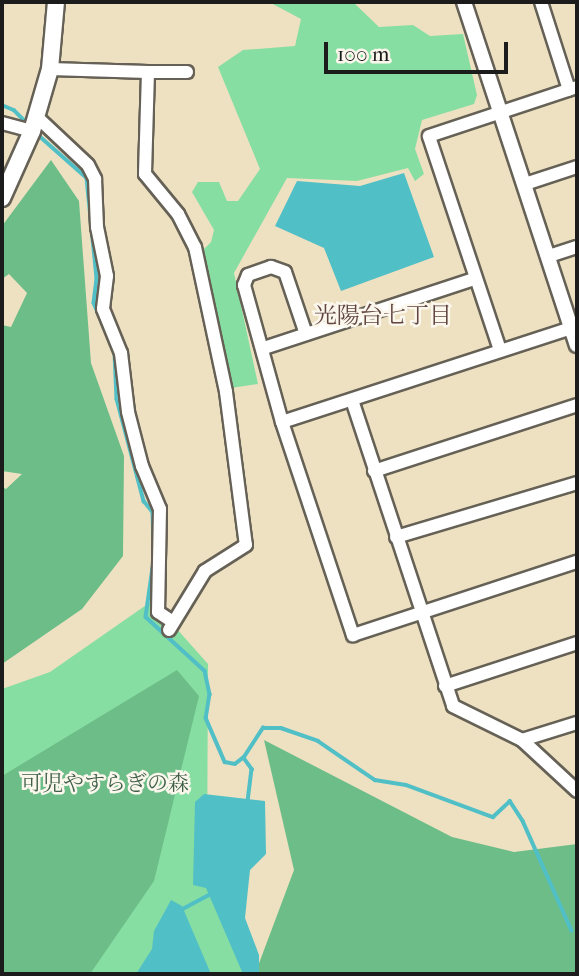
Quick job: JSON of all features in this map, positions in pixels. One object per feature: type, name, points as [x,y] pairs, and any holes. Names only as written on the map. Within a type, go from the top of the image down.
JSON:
[{"type":"main road","points":[[2,198],[50,69],[57,2]]},
{"type":"street","points":[[464,2],[577,345]]},
{"type":"street","points":[[500,350],[474,279],[429,136],[573,89],[541,2]]},
{"type":"street","points":[[50,69],[187,72]]},
{"type":"street","points":[[2,123],[30,125],[88,165],[95,179],[97,227],[107,276],[103,309],[121,353],[128,412],[142,466],[160,509],[158,611],[171,626],[205,570],[246,545],[226,392],[195,247],[178,215],[145,174],[148,72]]},
{"type":"street","points":[[525,184],[577,167]]},
{"type":"street","points":[[549,256],[577,247]]},
{"type":"street","points":[[306,334],[285,272],[271,267],[248,275],[244,285],[264,348],[282,422],[353,635],[577,562]]},
{"type":"street","points":[[264,348],[474,279]]},
{"type":"street","points":[[282,422],[572,328]]},
{"type":"street","points":[[352,400],[453,706],[522,740],[577,791]]},
{"type":"street","points":[[374,471],[577,405]]},
{"type":"street","points":[[396,537],[577,483]]},
{"type":"street","points":[[445,686],[577,643]]},
{"type":"street","points":[[522,740],[577,723]]},
{"type":"green space","points":[[269,2],[353,2],[379,27],[413,25],[430,36],[463,34],[477,95],[474,104],[422,120],[415,149],[424,174],[415,181],[408,168],[357,181],[287,178],[234,273],[258,384],[231,388],[200,253],[211,242],[214,230],[192,192],[198,182],[219,182],[227,201],[238,201],[260,169],[218,67],[243,50],[295,46],[301,19]]},
{"type":"green space","points":[[51,160],[79,201],[91,363],[124,456],[123,556],[82,609],[2,664],[2,487],[6,489],[22,474],[2,471],[2,325],[11,327],[27,293],[9,274],[2,279],[2,226]]},
{"type":"green space","name":"可児やすらぎの森","points":[[152,601],[208,664],[207,877],[256,947],[260,974],[2,974],[2,689],[50,672]]},
{"type":"green space","points":[[177,670],[199,696],[154,881],[90,974],[2,974],[2,776]]},
{"type":"green space","points":[[264,740],[452,837],[514,852],[577,844],[577,974],[255,974],[294,870]]},
{"type":"water","points":[[404,173],[434,257],[341,291],[324,248],[275,226],[297,181],[360,186]]},
{"type":"water","points":[[204,794],[265,801],[266,854],[250,870],[245,918],[259,955],[259,974],[243,974],[206,888],[193,885],[195,802]]},
{"type":"water","points":[[171,900],[182,906],[211,974],[136,974],[152,949],[154,931]]},
{"type":"waterway","points":[[2,105],[14,110],[28,124]]},
{"type":"waterway","points":[[35,132],[87,178],[97,279],[94,303],[115,353],[117,399],[144,501],[153,512],[154,536]]},
{"type":"waterway","points":[[153,568],[146,617],[205,671],[210,694],[206,718],[225,762],[235,764],[244,757],[263,728],[281,728],[318,741],[375,780],[406,785],[493,817],[510,801],[523,821],[572,931]]},
{"type":"waterway","points":[[244,758],[252,769],[248,803]]},
{"type":"waterway","points":[[179,911],[211,894]]},
{"type":"district","name":"光陽台七丁目","points":[[383,316]]}]
